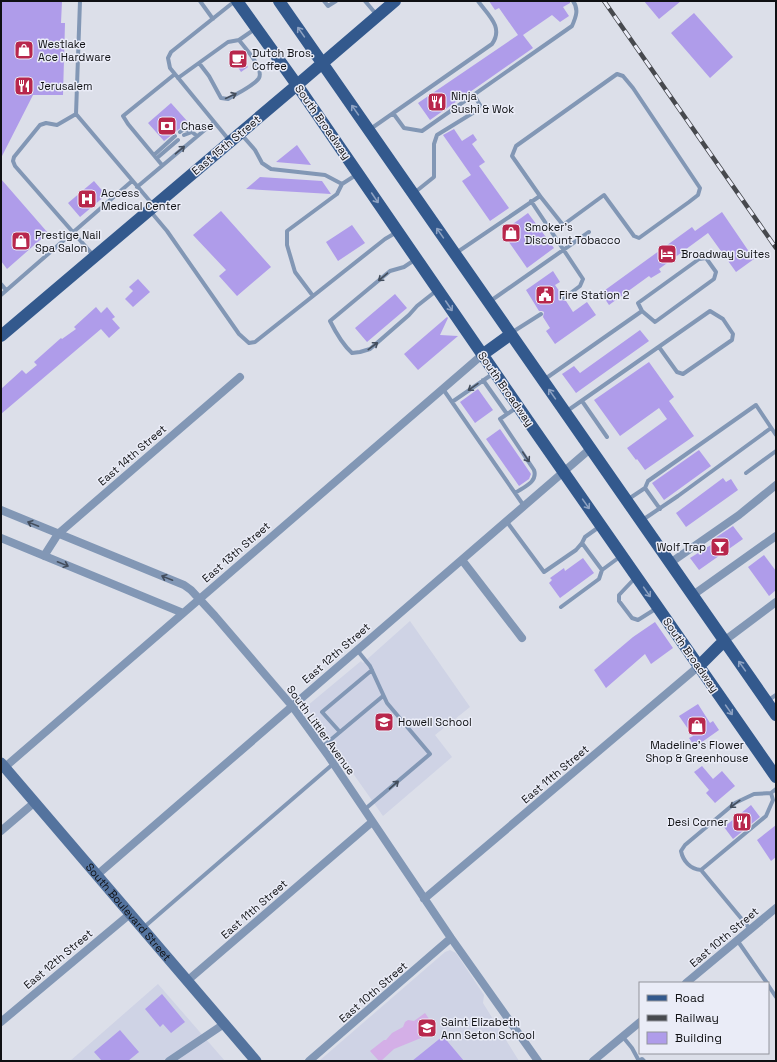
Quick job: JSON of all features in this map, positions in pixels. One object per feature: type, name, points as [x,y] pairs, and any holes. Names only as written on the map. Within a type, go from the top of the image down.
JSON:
[{"type":"main road","name":"South Broadway","points":[[236,1],[298,85],[482,355],[776,777]]},
{"type":"main road","points":[[280,1],[724,641],[771,698],[776,715]]},
{"type":"main road","name":"East 15th Street","points":[[1,336],[395,1]]},
{"type":"main road","points":[[482,355],[511,334]]},
{"type":"main road","points":[[699,666],[724,641]]},
{"type":"main road","name":"South Boulevard Street","points":[[3,765],[256,1061]]},
{"type":"street","name":"East 13th Street","points":[[3,765],[183,613],[482,355]]},
{"type":"street","name":"East 14th Street","points":[[44,556],[58,534],[240,377]]},
{"type":"street","name":"East 12th Street","points":[[97,874],[590,449]]},
{"type":"street","points":[[670,563],[739,515],[776,485]]},
{"type":"street","name":"South Littler Avenue","points":[[1,510],[184,585],[199,598],[292,706],[322,747],[451,938],[538,1061]]},
{"type":"street","points":[[693,595],[776,536]]},
{"type":"street","points":[[1,538],[183,613]]},
{"type":"street","points":[[462,560],[522,638]]},
{"type":"street","points":[[724,641],[776,602]]},
{"type":"street","name":"East 11th Street","points":[[424,899],[699,666]]},
{"type":"street","points":[[1,831],[35,802]]},
{"type":"street","name":"East 11th Street","points":[[187,981],[372,822]]},
{"type":"street","name":"East 10th Street","points":[[687,982],[776,908]]},
{"type":"street","name":"East 12th Street","points":[[1,1022],[130,914]]},
{"type":"street","name":"East 10th Street","points":[[309,1061],[451,938]]},
{"type":"street","points":[[593,1061],[639,1023]]},
{"type":"street","points":[[168,1061],[224,1024]]},
{"type":"lane","points":[[80,1],[76,114],[137,187],[239,334],[249,343],[255,342],[385,239],[398,231]]},
{"type":"lane","points":[[200,1],[213,19]]},
{"type":"lane","points":[[230,142],[213,123],[170,68],[168,58],[171,52],[236,1]]},
{"type":"lane","points":[[324,1],[328,6],[336,1]]},
{"type":"lane","points":[[365,1],[377,16]]},
{"type":"lane","points":[[369,130],[492,44],[497,33],[496,27],[478,1]]},
{"type":"lane","points":[[393,113],[404,128],[422,132],[572,26],[576,16],[576,5],[572,1]]},
{"type":"lane","points":[[178,78],[228,42],[239,40],[257,28]]},
{"type":"lane","points":[[199,63],[209,76],[221,98],[228,99],[255,83],[260,77],[260,70],[239,40]]},
{"type":"lane","points":[[162,165],[123,116],[175,74]]},
{"type":"lane","points":[[617,74],[623,76],[633,88],[700,188],[698,195],[690,202],[639,238],[634,236],[604,195],[563,225],[540,196],[512,156],[516,146],[617,74]]},
{"type":"lane","points":[[413,194],[434,177],[434,144],[437,135],[476,111],[480,105],[474,95]]},
{"type":"lane","points":[[76,114],[56,125],[46,123],[37,127],[13,160],[15,166],[94,257]]},
{"type":"lane","points":[[137,187],[213,123]]},
{"type":"lane","points":[[182,134],[192,132],[197,136]]},
{"type":"lane","points":[[241,133],[262,163],[271,169],[325,175],[342,184]]},
{"type":"lane","points":[[155,156],[177,138]]},
{"type":"lane","points":[[313,296],[295,272],[288,245],[287,231],[337,194],[342,184],[358,174]]},
{"type":"lane","points":[[1,295],[132,181]]},
{"type":"lane","points":[[455,254],[540,196]]},
{"type":"lane","points":[[531,201],[583,279],[580,286],[564,298]]},
{"type":"lane","points":[[489,302],[589,232]]},
{"type":"lane","points":[[706,258],[716,272],[714,279],[655,322],[642,311],[638,303],[699,259],[706,258]]},
{"type":"lane","points":[[416,259],[404,267],[390,270],[330,321],[346,348],[352,353],[370,349],[409,315],[417,306],[438,290]]},
{"type":"lane","points":[[1,284],[6,290]]},
{"type":"lane","points":[[543,380],[642,311]]},
{"type":"lane","points":[[565,413],[710,311],[723,319],[733,334],[732,340],[683,374],[677,372],[659,347]]},
{"type":"lane","points":[[511,334],[541,314]]},
{"type":"lane","points":[[452,402],[495,372]]},
{"type":"lane","points":[[483,380],[507,414]]},
{"type":"lane","points":[[443,389],[524,506]]},
{"type":"lane","points":[[582,401],[607,437]]},
{"type":"lane","points":[[627,500],[645,488],[648,481],[660,472],[756,405],[776,435]]},
{"type":"lane","points":[[515,493],[533,480],[535,474],[534,470],[500,419],[518,407]]},
{"type":"lane","points":[[641,521],[660,509],[771,428]]},
{"type":"lane","points":[[746,473],[776,451]]},
{"type":"lane","points":[[645,488],[660,509]]},
{"type":"lane","points":[[506,521],[544,572],[576,550],[585,537],[601,526]]},
{"type":"lane","points":[[582,543],[602,570]]},
{"type":"lane","points":[[562,607],[599,579],[602,570],[622,556]]},
{"type":"lane","points":[[636,577],[619,595],[619,601],[632,618],[638,620],[658,608]]},
{"type":"lane","points":[[357,650],[372,670],[387,703],[430,754],[364,810]]},
{"type":"lane","points":[[340,732],[322,712],[372,670]]},
{"type":"lane","points":[[322,747],[383,696]]},
{"type":"lane","points":[[142,928],[333,764]]},
{"type":"lane","points":[[750,929],[701,870],[695,869],[683,858],[681,851],[685,845],[735,803],[745,797],[754,794],[771,793],[776,789]]},
{"type":"lane","points":[[701,870],[766,816],[773,800],[771,793]]},
{"type":"lane","points":[[737,940],[766,982]]},
{"type":"lane","points":[[769,987],[776,997]]},
{"type":"lane","points":[[622,1036],[632,1048],[639,1061],[642,1059],[644,1061]]},
{"type":"shaded area","name":"Howell School","points":[[410,621],[470,707],[435,735],[452,757],[383,816],[307,706],[361,661],[363,663]]},
{"type":"shaded area","name":"Saint Elizabeth Ann Seton School","points":[[450,950],[456,953],[484,995],[483,1003],[519,1061],[319,1061],[445,952]]},
{"type":"shaded area","points":[[158,984],[225,1061],[70,1061]]},
{"type":"shaded area","points":[[425,1013],[434,1026],[421,1038],[394,1049],[381,1061],[379,1061],[370,1051],[386,1040],[392,1033],[403,1027],[405,1022],[408,1020],[414,1021]]},
{"type":"building","points":[[1,1],[62,1],[61,23],[65,23],[63,95],[33,95],[1,158]]},
{"type":"building","points":[[489,1],[570,1],[570,3],[563,7],[569,16],[560,22],[552,15],[523,35],[533,48],[430,120],[418,103],[518,35],[499,8],[495,10]]},
{"type":"building","points":[[644,1],[681,1],[659,19]]},
{"type":"building","points":[[694,13],[733,57],[710,78],[671,33]]},
{"type":"building","name":"Dutch Bros. Coffee","points":[[237,51],[248,67],[241,72],[230,55]]},
{"type":"building","name":"Chase","points":[[171,103],[188,122],[164,141],[148,123]]},
{"type":"building","points":[[454,129],[462,141],[473,134],[477,140],[472,144],[485,162],[479,166],[509,208],[490,221],[462,181],[471,175],[443,135]]},
{"type":"building","points":[[297,145],[311,165],[276,162]]},
{"type":"building","points":[[260,177],[322,181],[331,194],[246,189]]},
{"type":"building","points":[[1,179],[48,233],[7,269],[1,261]]},
{"type":"building","name":"Access Medical Center","points":[[94,181],[106,195],[80,217],[68,203]]},
{"type":"building","points":[[221,211],[271,267],[237,296],[219,276],[226,270],[193,235]]},
{"type":"building","points":[[722,212],[754,259],[736,272],[708,233],[659,269],[661,272],[651,278],[649,276],[609,305],[601,293],[692,227],[695,231]]},
{"type":"building","points":[[528,213],[554,248],[527,268],[502,232]]},
{"type":"building","points":[[352,225],[365,243],[338,261],[326,242]]},
{"type":"building","points":[[553,271],[560,282],[555,285],[562,295],[561,300],[566,301],[573,312],[587,302],[596,315],[555,344],[546,331],[550,328],[543,317],[544,312],[539,311],[526,290]]},
{"type":"building","points":[[138,279],[150,292],[133,307],[125,299],[133,291],[129,287]]},
{"type":"building","points":[[395,294],[407,308],[367,342],[355,328]]},
{"type":"building","points":[[96,307],[101,313],[107,307],[115,317],[112,319],[120,328],[109,338],[101,329],[1,414],[1,389],[22,370],[26,374],[37,365],[34,362],[61,338],[62,339],[76,329],[74,327]]},
{"type":"building","points":[[447,317],[448,318],[440,335],[458,336],[418,370],[404,354]]},
{"type":"building","points":[[640,330],[649,341],[576,393],[562,374],[574,366],[580,373]]},
{"type":"building","points":[[649,362],[674,397],[669,401],[694,436],[645,470],[627,448],[667,419],[659,408],[620,436],[594,400]]},
{"type":"building","points":[[478,389],[493,410],[475,423],[460,402]]},
{"type":"building","points":[[500,429],[531,474],[529,479],[519,486],[486,439]]},
{"type":"building","points":[[699,450],[711,466],[664,500],[652,483]]},
{"type":"building","points":[[723,478],[726,482],[731,479],[738,490],[686,527],[676,513]]},
{"type":"building","name":"Wolf Trap","points":[[733,526],[743,539],[699,570],[690,558],[714,543],[712,540]]},
{"type":"building","points":[[764,555],[776,571],[776,590],[769,596],[748,567]]},
{"type":"building","points":[[583,558],[594,573],[560,598],[549,583],[552,580],[550,578],[564,568],[565,571]]},
{"type":"building","points":[[655,622],[673,648],[651,664],[645,654],[606,688],[594,670],[633,637]]},
{"type":"building","points":[[698,704],[710,723],[713,721],[719,730],[695,747],[689,738],[693,736],[679,716]]},
{"type":"building","points":[[702,766],[713,779],[722,771],[735,786],[715,803],[706,793],[709,790],[694,772]]},
{"type":"building","points":[[751,805],[760,817],[733,839],[724,827]]},
{"type":"building","points":[[776,825],[776,857],[771,861],[757,840]]},
{"type":"building","points":[[162,994],[185,1022],[171,1033],[163,1024],[160,1027],[145,1009]]},
{"type":"building","points":[[120,1030],[139,1052],[128,1061],[102,1061],[94,1052]]},
{"type":"building","name":"Saint Elizabeth Ann Seton School","points":[[443,1036],[464,1061],[412,1061]]},
{"type":"railway","points":[[604,1],[776,248]]},
{"type":"place","name":"Westlake Ace Hardware","points":[[24,50]]},
{"type":"place","name":"Dutch Bros. Coffee","points":[[238,59]]},
{"type":"place","name":"Jerusalem","points":[[24,86]]},
{"type":"place","name":"Ninja Sushi & Wok","points":[[437,102]]},
{"type":"place","name":"Chase","points":[[167,126]]},
{"type":"place","name":"Access Medical Center","points":[[87,199]]},
{"type":"place","name":"Smoker's Discount Tobacco","points":[[511,233]]},
{"type":"place","name":"Prestige Nail Spa Salon","points":[[21,241]]},
{"type":"place","name":"Broadway Suites","points":[[667,254]]},
{"type":"place","name":"Fire Station 2","points":[[545,295]]},
{"type":"place","name":"Wolf Trap","points":[[720,547]]},
{"type":"place","name":"Howell School","points":[[384,722]]},
{"type":"place","name":"Madeline's Flower Shop & Greenhouse","points":[[697,726]]},
{"type":"place","name":"Desi Corner","points":[[742,822]]},
{"type":"place","name":"Saint Elizabeth Ann Seton School","points":[[427,1028]]}]
